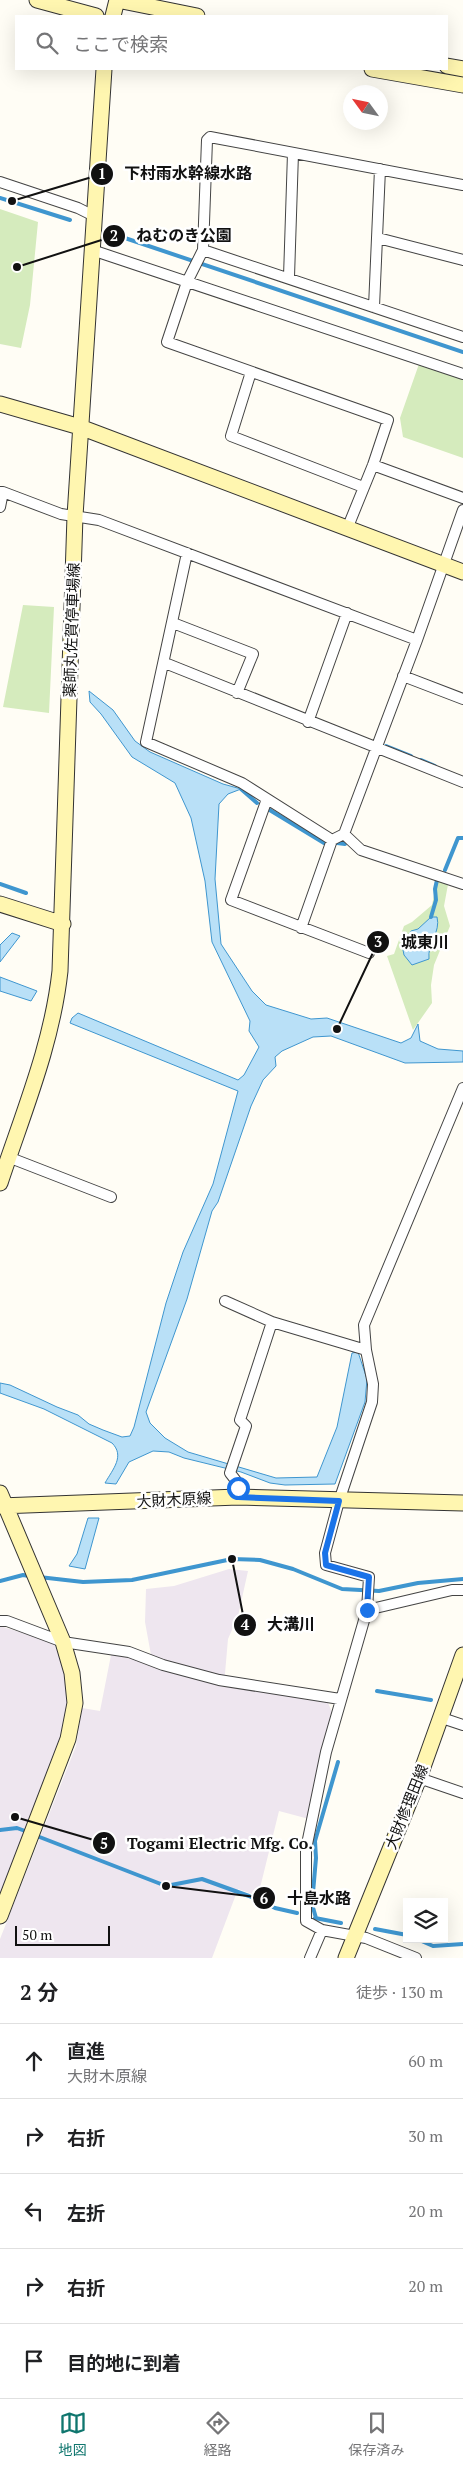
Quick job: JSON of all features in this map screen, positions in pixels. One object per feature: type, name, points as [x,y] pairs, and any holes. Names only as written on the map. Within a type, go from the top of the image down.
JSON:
[{"type":"main road","points":[[37,0],[92,15]]},
{"type":"main road","points":[[113,15],[117,0],[192,15]]},
{"type":"main road","points":[[448,66],[463,69]]},
{"type":"main road","name":"薬師丸佐賀停車場線","points":[[0,1183],[40,1067],[52,1022],[60,970],[75,516],[104,70]]},
{"type":"main road","points":[[377,70],[463,86]]},
{"type":"main road","points":[[0,404],[80,427],[463,572]]},
{"type":"main road","points":[[0,904],[63,924]]},
{"type":"main road","name":"大財木原線","points":[[2,1501],[33,1506],[238,1497],[463,1503]]},
{"type":"main road","points":[[0,1916],[68,1739],[75,1704],[72,1673],[63,1642],[44,1594],[2,1501]]},
{"type":"main road","name":"大財修理田線","points":[[346,1958],[419,1778],[463,1655]]},
{"type":"street","points":[[347,529],[373,465],[388,420],[167,342],[190,278],[203,250],[207,140],[210,137],[463,185]]},
{"type":"street","points":[[289,277],[293,153]]},
{"type":"street","points":[[374,306],[380,169]]},
{"type":"street","points":[[0,182],[78,208],[94,216]]},
{"type":"street","points":[[378,238],[463,260]]},
{"type":"street","points":[[92,247],[190,278],[463,374]]},
{"type":"street","points":[[203,250],[289,277],[463,337]]},
{"type":"street","points":[[251,372],[231,436],[363,487]]},
{"type":"street","points":[[373,465],[463,498]]},
{"type":"street","points":[[0,508],[1,492],[61,514],[99,520],[417,640]]},
{"type":"street","points":[[302,928],[332,840],[344,834],[404,676],[463,510]]},
{"type":"street","points":[[187,552],[165,664],[146,742],[242,783],[332,840]]},
{"type":"street","points":[[308,722],[347,613]]},
{"type":"street","points":[[173,623],[253,654],[237,693]]},
{"type":"street","points":[[165,664],[463,782]]},
{"type":"street","points":[[404,676],[463,699]]},
{"type":"street","points":[[267,799],[231,900],[369,953]]},
{"type":"street","points":[[344,834],[361,850],[463,884]]},
{"type":"street","points":[[416,1958],[355,1936],[322,1930],[306,1921],[306,1849],[326,1752],[367,1610],[369,1577],[326,1565],[325,1553],[339,1501],[372,1402],[373,1384],[366,1350],[364,1325],[461,1099],[463,1088]]},
{"type":"street","points":[[8,1157],[111,1197]]},
{"type":"street","points":[[225,1301],[272,1322],[366,1350]]},
{"type":"street","points":[[238,1497],[237,1482],[230,1474],[246,1426],[240,1420],[272,1322]]},
{"type":"street","points":[[367,1610],[452,1590],[463,1590]]},
{"type":"street","points":[[0,1621],[7,1621],[63,1642],[129,1652],[163,1665],[219,1680],[340,1699]]},
{"type":"street","points":[[442,1718],[463,1725]]},
{"type":"street","points":[[419,1778],[463,1793]]},
{"type":"street","points":[[310,1958],[322,1930]]},
{"type":"shaded area","points":[[229,1569],[248,1571],[238,1616],[228,1639],[224,1685],[328,1703],[332,1712],[309,1819],[279,1811],[258,1896],[238,1889],[212,1958],[0,1958],[0,1939],[76,1746],[82,1708],[100,1711],[112,1650],[153,1666],[145,1622],[146,1589],[174,1586]]},
{"type":"shaded area","points":[[0,1626],[53,1642],[63,1660],[69,1707],[61,1738],[0,1895]]},
{"type":"green space","points":[[0,209],[38,222],[30,305],[21,348],[0,344]]},
{"type":"green space","points":[[419,364],[463,379],[463,458],[403,437],[400,418]]},
{"type":"green space","points":[[23,605],[54,607],[49,713],[3,707]]},
{"type":"green space","points":[[449,879],[444,906],[450,926],[434,965],[431,985],[432,1003],[413,1030],[387,956],[394,954],[404,926],[412,922],[432,905],[437,880]]},
{"type":"water","points":[[89,691],[113,710],[135,741],[150,752],[223,784],[241,789],[228,794],[219,804],[215,879],[221,944],[252,991],[266,1005],[311,1019],[327,1018],[401,1043],[411,1038],[418,1024],[420,1041],[438,1049],[463,1051],[463,1062],[405,1063],[331,1036],[313,1037],[282,1051],[275,1057],[276,1066],[263,1080],[251,1106],[218,1202],[212,1211],[187,1299],[146,1412],[150,1423],[165,1438],[188,1452],[276,1478],[317,1477],[337,1427],[352,1353],[358,1352],[367,1379],[365,1402],[335,1484],[285,1485],[270,1483],[241,1472],[184,1458],[169,1452],[153,1451],[129,1462],[116,1484],[105,1483],[118,1458],[116,1448],[112,1443],[44,1409],[0,1393],[0,1383],[10,1385],[78,1415],[89,1424],[103,1430],[122,1437],[130,1436],[134,1427],[166,1303],[183,1252],[213,1184],[238,1091],[70,1023],[72,1018],[78,1013],[238,1080],[244,1075],[259,1047],[249,1031],[250,1021],[212,942],[205,881],[191,818],[175,783],[132,757],[90,702]]},
{"type":"water","points":[[431,917],[437,917],[438,922],[430,948],[429,959],[412,965],[404,955],[402,945],[411,931],[418,929]]},
{"type":"water","points":[[12,933],[20,936],[0,962],[0,945]]},
{"type":"water","points":[[0,977],[37,991],[31,1001],[0,991]]},
{"type":"water","points":[[88,1518],[99,1518],[85,1569],[69,1566],[77,1554]]},
{"type":"waterway","points":[[0,198],[70,220]]},
{"type":"waterway","points":[[116,235],[463,352]]},
{"type":"waterway","points":[[386,746],[411,756]]},
{"type":"waterway","points":[[421,760],[435,766]]},
{"type":"waterway","points":[[241,789],[257,803]]},
{"type":"waterway","points":[[268,809],[324,843]]},
{"type":"waterway","points":[[445,870],[458,838],[463,838]]},
{"type":"waterway","points":[[337,843],[345,844]]},
{"type":"waterway","points":[[431,917],[436,900],[435,889],[437,880]]},
{"type":"waterway","points":[[0,884],[26,893]]},
{"type":"waterway","points":[[39,1577],[83,1582],[132,1580],[232,1559],[260,1560],[293,1569],[342,1589],[379,1591],[418,1583],[463,1579]]},
{"type":"waterway","points":[[0,1581],[23,1575],[29,1576]]},
{"type":"waterway","points":[[377,1691],[431,1700]]},
{"type":"waterway","points":[[316,1918],[312,1904],[316,1858],[315,1841],[338,1762]]},
{"type":"waterway","points":[[0,1830],[17,1828],[25,1831]]},
{"type":"waterway","points":[[37,1836],[166,1886],[202,1879],[249,1896],[275,1908],[297,1913]]},
{"type":"waterway","points":[[315,1918],[341,1923]]},
{"type":"waterway","points":[[375,1929],[403,1934]]},
{"type":"waterway","points":[[426,1943],[433,1946],[463,1944]]},
{"type":"place","name":"下村雨水幹線水路","points":[[12,201]]},
{"type":"place","name":"ねむのき公園","points":[[17,267]]},
{"type":"place","name":"城東川","points":[[337,1029]]},
{"type":"place","name":"大溝川","points":[[232,1559]]},
{"type":"place","name":"Togami Electric Mfg. Co.","points":[[15,1817]]},
{"type":"place","name":"十島水路","points":[[166,1886]]},
{"type":"route","points":[[238,1488],[238,1497],[339,1501],[325,1553],[326,1565],[369,1577],[367,1610]]}]
